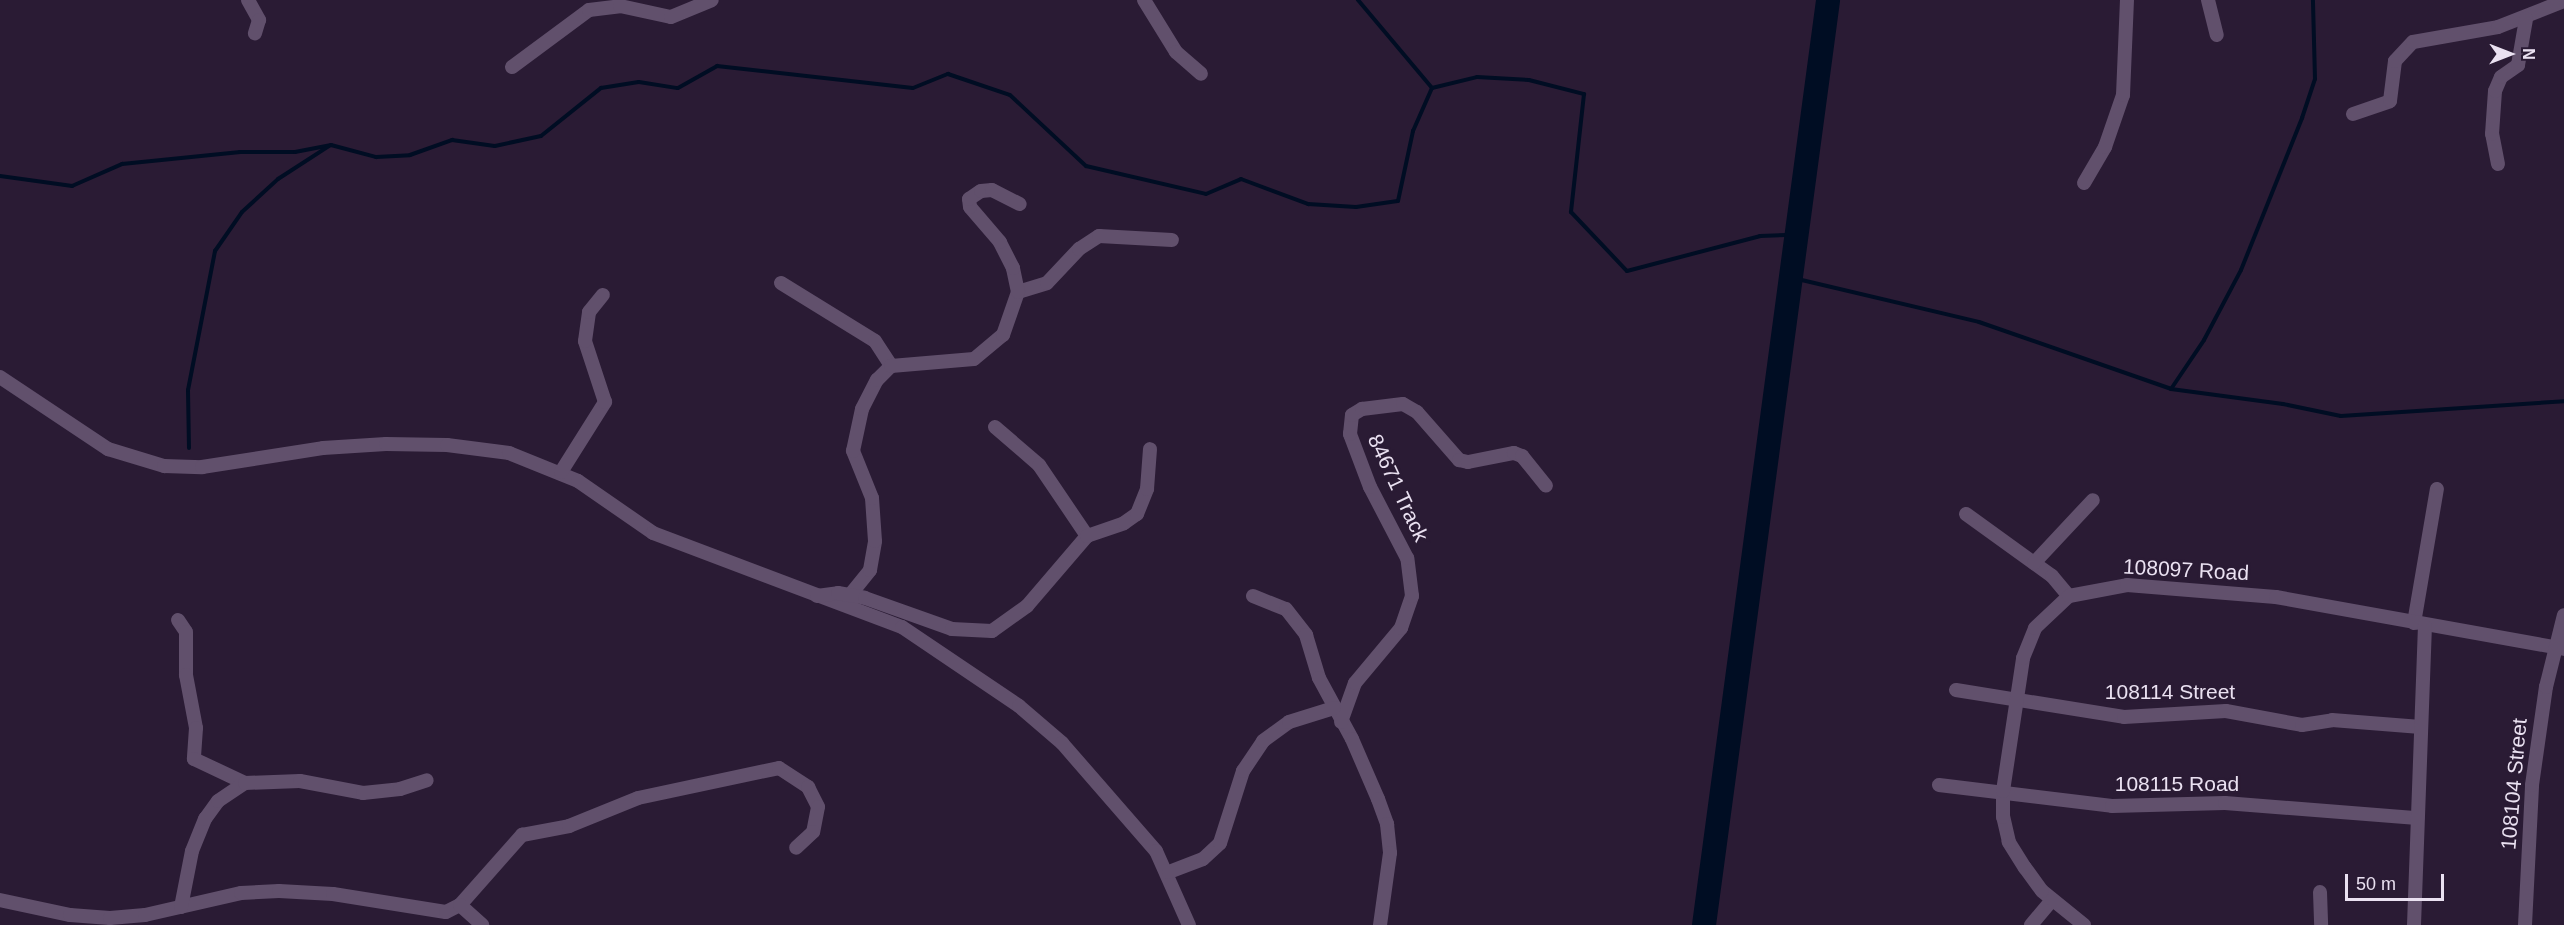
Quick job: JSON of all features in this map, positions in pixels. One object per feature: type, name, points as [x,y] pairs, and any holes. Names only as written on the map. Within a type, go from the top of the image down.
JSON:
[{"type":"street","points":[[248,0],[259,20],[255,33]]},
{"type":"street","points":[[512,67],[589,10],[620,6],[671,17],[712,0]]},
{"type":"street","points":[[1144,0],[1176,52],[1201,74]]},
{"type":"street","points":[[2084,183],[2105,147],[2123,95],[2127,0]]},
{"type":"street","points":[[2208,0],[2217,35]]},
{"type":"street","points":[[2353,114],[2390,101],[2395,61],[2414,42],[2526,19],[2564,1]]},
{"type":"street","points":[[2498,164],[2492,134],[2495,91],[2501,77],[2518,65],[2526,19]]},
{"type":"street","points":[[850,595],[870,570],[876,524],[872,498],[855,462],[853,440],[870,392],[891,366],[974,358],[1003,334],[1018,292],[1008,256],[970,207],[969,200],[981,191],[992,190],[1020,204]]},
{"type":"street","points":[[1018,292],[1047,283],[1079,249],[1099,236],[1172,240]]},
{"type":"street","points":[[781,283],[875,341],[891,366]]},
{"type":"street","points":[[561,472],[604,402],[585,341],[589,312],[603,295]]},
{"type":"street","points":[[0,377],[108,449],[164,466],[202,467],[323,448],[417,443],[509,453],[561,472],[653,533],[902,627],[1019,706],[1062,743],[1149,841],[1169,872],[1190,925]]},
{"type":"street","name":"84671 Track","points":[[1341,722],[1355,683],[1401,628],[1412,596],[1407,558],[1370,487],[1350,434],[1352,415],[1362,409],[1403,404],[1416,412],[1459,460],[1468,462],[1514,453],[1522,456],[1546,486]]},
{"type":"street","points":[[995,427],[1039,465],[1087,536]]},
{"type":"street","points":[[815,596],[850,595],[883,602],[952,629],[992,631],[1027,606],[1087,536],[1102,528],[1124,523],[1137,514],[1147,489],[1150,449]]},
{"type":"street","points":[[2414,925],[2421,727],[2419,624],[2437,489]]},
{"type":"street","points":[[2034,563],[2093,500]]},
{"type":"street","points":[[1966,514],[2034,563],[2069,596]]},
{"type":"street","name":"108097 Road","points":[[2084,925],[2052,900],[2014,855],[2005,831],[2003,791],[2016,700],[2029,641],[2043,618],[2069,596],[2110,587],[2155,586],[2276,597],[2561,649]]},
{"type":"street","points":[[1253,596],[1279,604],[1297,620],[1309,640],[1319,678],[1365,766],[1387,824],[1389,873],[1380,925]]},
{"type":"street","name":"108104 Street","points":[[2525,925],[2532,785],[2546,687],[2561,649],[2564,615]]},
{"type":"street","points":[[178,620],[186,632],[186,675],[196,728],[194,759],[245,783],[300,781],[363,793],[400,789],[428,780]]},
{"type":"street","name":"108114 Street","points":[[1956,690],[2124,717],[2226,711],[2302,725],[2332,720],[2421,727]]},
{"type":"street","points":[[1169,872],[1203,859],[1220,843],[1243,771],[1263,741],[1289,722],[1334,708]]},
{"type":"street","points":[[0,900],[91,917],[125,917],[269,891],[344,896],[436,912],[460,905],[522,836],[570,826],[638,798],[766,770],[787,771],[814,794],[818,807],[816,824],[796,848]]},
{"type":"street","points":[[181,907],[192,851],[205,819],[218,801],[245,783]]},
{"type":"street","name":"108115 Road","points":[[1939,785],[2112,806],[2225,803],[2417,818]]},
{"type":"street","points":[[2320,892],[2321,925]]},
{"type":"street","points":[[2031,925],[2052,900]]},
{"type":"street","points":[[460,905],[482,925]]},
{"type":"street","points":[[91,917],[103,925]]},
{"type":"waterway","points":[[1358,0],[1432,88]]},
{"type":"waterway","points":[[1704,925],[1828,0]]},
{"type":"waterway","points":[[2171,389],[2204,340],[2241,270],[2302,118],[2315,79],[2313,0]]},
{"type":"waterway","points":[[0,176],[72,186],[122,164],[240,152],[295,152],[331,145],[376,157],[410,155],[452,140],[495,146],[541,136],[601,88],[639,82],[678,88],[717,66],[913,88],[948,74],[1010,95],[1086,166],[1206,194],[1241,179],[1308,204],[1356,207],[1398,201],[1413,131],[1432,88],[1477,77],[1529,80],[1584,94],[1571,212],[1627,271],[1760,236],[1795,235]]},
{"type":"waterway","points":[[189,448],[188,390],[215,251],[242,212],[278,179],[329,146]]},
{"type":"waterway","points":[[1789,277],[1979,322],[2171,389],[2283,404],[2341,416],[2564,401]]}]
